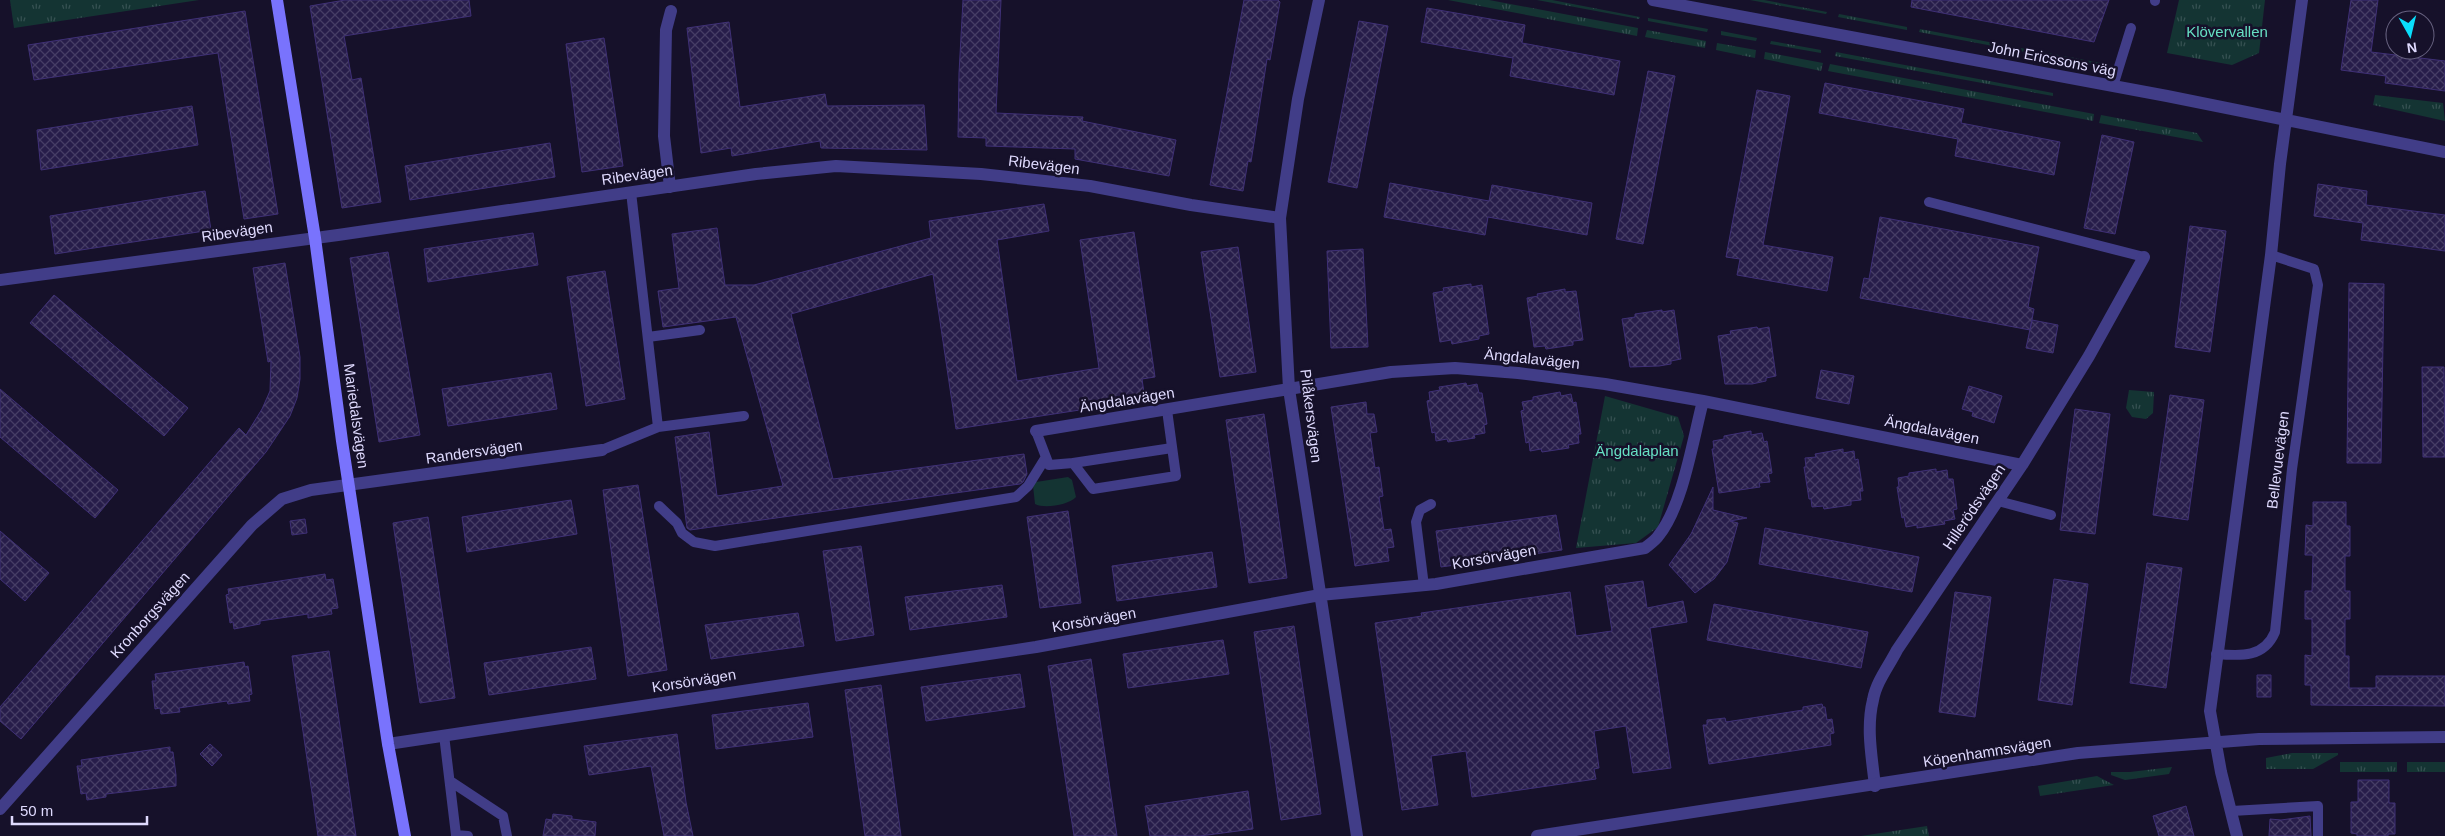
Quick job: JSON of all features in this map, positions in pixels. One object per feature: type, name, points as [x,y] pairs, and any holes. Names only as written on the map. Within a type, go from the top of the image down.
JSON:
[{"type":"main road","name":"Mariedalsvägen","points":[[277,0],[315,238],[388,744],[405,836]]},
{"type":"street","name":"Pilåkersvägen","points":[[1319,0],[1298,99],[1280,218],[1289,389],[1357,836]]},
{"type":"street","name":"John Ericssons väg","points":[[1653,0],[2113,86],[2445,152]]},
{"type":"street","points":[[2237,836],[2214,742],[2210,711],[2216,654],[2271,255],[2280,164],[2302,0]]},
{"type":"street","points":[[670,187],[664,136],[666,30],[671,11]]},
{"type":"street","name":"Ribevägen","points":[[0,280],[315,238],[756,174],[836,166],[981,174],[1097,187],[1191,205],[1280,218]]},
{"type":"street","name":"Hillerödsvägen","points":[[1875,786],[1870,721],[1873,698],[1881,680],[1897,650],[2022,464],[2089,356],[2144,257]]},
{"type":"street","name":"Ängdalavägen","points":[[1036,431],[1391,372],[1455,368],[1518,373],[1703,401],[2022,464]]},
{"type":"street","name":"Korsörvägen","points":[[388,744],[1036,647],[1320,595],[1424,586],[1645,548],[1659,537],[1676,503],[1703,401]]},
{"type":"street","name":"Randersvägen","points":[[350,486],[602,450]]},
{"type":"street","name":"Kronborgsvägen","points":[[0,809],[252,525],[282,499],[311,490],[350,486]]},
{"type":"street","name":"Köpenhamnsvägen","points":[[1537,836],[1875,786],[2078,753],[2259,739],[2445,738]]},
{"type":"lane","points":[[2113,86],[2131,28]]},
{"type":"lane","points":[[632,192],[658,427]]},
{"type":"lane","points":[[1929,202],[2144,257]]},
{"type":"lane","name":"Bellevuevägen","points":[[2216,654],[2241,656],[2258,651],[2270,644],[2275,632],[2292,469],[2318,285],[2314,269],[2271,255]]},
{"type":"lane","points":[[648,337],[700,330]]},
{"type":"lane","points":[[1073,463],[1093,489],[1176,476],[1167,410]]},
{"type":"lane","points":[[602,450],[658,427],[744,416]]},
{"type":"lane","points":[[1036,431],[1049,465],[1172,448]]},
{"type":"lane","points":[[659,506],[677,523],[682,533],[694,542],[715,546],[1016,497],[1028,486],[1046,457]]},
{"type":"lane","points":[[1998,501],[2051,515]]},
{"type":"lane","points":[[1424,586],[1416,522],[1420,510],[1431,504]]},
{"type":"lane","points":[[444,735],[456,835],[468,836]]},
{"type":"lane","points":[[450,781],[503,816],[506,836]]},
{"type":"lane","points":[[2232,811],[2318,806],[2318,836]]},
{"type":"green space","points":[[10,0],[199,0],[14,28]]},
{"type":"green space","points":[[1448,0],[1489,0],[1638,28],[1637,36]]},
{"type":"green space","points":[[1537,0],[1552,0],[1640,17],[1639,19]]},
{"type":"green space","points":[[1750,0],[1764,0],[1827,12],[1826,14]]},
{"type":"green space","name":"Klövervallen","points":[[2179,0],[2265,0],[2259,53],[2232,65],[2167,53]]},
{"type":"green space","points":[[1839,14],[1907,27],[1907,30],[1838,17]]},
{"type":"green space","points":[[1648,18],[1708,29],[1707,32],[1648,21]]},
{"type":"green space","points":[[1920,29],[2106,64],[2105,67],[1919,32]]},
{"type":"green space","points":[[1647,30],[1706,41],[1705,48],[1645,37]]},
{"type":"green space","points":[[1721,31],[1757,38],[1756,41],[1721,35]]},
{"type":"green space","points":[[1771,41],[1821,50],[1821,53],[1770,44]]},
{"type":"green space","points":[[1717,43],[1756,50],[1755,58],[1716,50]]},
{"type":"green space","points":[[1765,52],[1823,63],[1821,71],[1764,59]]},
{"type":"green space","points":[[1836,52],[2053,93],[2053,96],[1835,56]]},
{"type":"green space","points":[[1830,64],[2094,114],[2093,121],[1828,71]]},
{"type":"green space","points":[[2375,95],[2443,103],[2445,121],[2373,105]]},
{"type":"green space","points":[[2101,115],[2197,133],[2203,142],[2099,123]]},
{"type":"green space","points":[[2129,390],[2154,392],[2153,413],[2146,419],[2132,417],[2126,408]]},
{"type":"green space","name":"Ängdalaplan","points":[[1605,396],[1678,417],[1684,436],[1658,527],[1636,543],[1576,548]]},
{"type":"green space","points":[[1068,477],[1072,480],[1076,497],[1073,500],[1050,506],[1035,504],[1033,486],[1036,482]]},
{"type":"green space","points":[[2292,753],[2338,753],[2338,755],[2313,769],[2266,769],[2266,758]]},
{"type":"green space","points":[[2340,762],[2397,762],[2397,772],[2340,772]]},
{"type":"green space","points":[[2407,762],[2445,762],[2445,772],[2407,772]]},
{"type":"green space","points":[[2172,767],[2169,774],[2125,780],[2111,775],[2111,772],[2130,772]]},
{"type":"green space","points":[[2097,776],[2114,785],[2040,796],[2038,786]]},
{"type":"green space","points":[[1927,826],[1929,836],[1861,836]]},
{"type":"building","points":[[345,0],[469,0],[471,16],[344,36],[352,80],[361,78],[381,202],[342,208],[310,6]]},
{"type":"building","points":[[963,0],[1001,0],[996,113],[1083,117],[1082,121],[1176,140],[1169,176],[1075,159],[1075,149],[986,146],[986,138],[958,137]]},
{"type":"building","points":[[1244,0],[1278,0],[1280,2],[1270,60],[1267,59],[1251,162],[1248,161],[1243,191],[1210,185]]},
{"type":"building","points":[[1912,0],[2109,0],[2094,42],[1911,7]]},
{"type":"building","points":[[2351,0],[2378,0],[2371,52],[2385,54],[2385,60],[2445,61],[2445,91],[2385,83],[2386,76],[2341,70]]},
{"type":"building","points":[[1427,8],[1525,25],[1522,43],[1620,61],[1614,95],[1510,76],[1513,58],[1421,42]]},
{"type":"building","points":[[245,11],[278,214],[244,219],[218,53],[34,80],[28,45]]},
{"type":"building","points":[[1359,21],[1388,26],[1357,188],[1328,182]]},
{"type":"building","points":[[729,22],[740,107],[825,94],[827,106],[924,105],[927,150],[821,148],[820,141],[732,156],[731,148],[701,153],[687,28]]},
{"type":"building","points":[[604,38],[623,166],[582,172],[566,44]]},
{"type":"building","points":[[1648,71],[1675,76],[1643,244],[1616,239]]},
{"type":"building","points":[[1825,83],[1964,109],[1961,123],[2060,142],[2054,175],[1955,156],[1958,139],[1819,113]]},
{"type":"building","points":[[1757,90],[1790,96],[1763,245],[1833,257],[1827,291],[1737,275],[1740,259],[1726,257]]},
{"type":"building","points":[[192,106],[198,145],[41,170],[37,130]]},
{"type":"building","points":[[2102,135],[2134,142],[2115,234],[2084,228]]},
{"type":"building","points":[[550,143],[555,177],[410,200],[405,166]]},
{"type":"building","points":[[1390,183],[1489,201],[1492,185],[1592,203],[1587,235],[1488,217],[1485,235],[1384,217]]},
{"type":"building","points":[[2318,184],[2367,191],[2366,205],[2445,215],[2445,251],[2361,240],[2363,223],[2314,216]]},
{"type":"building","points":[[205,191],[211,230],[55,254],[50,216]]},
{"type":"building","points":[[1044,204],[1049,231],[997,240],[1017,381],[1099,368],[1080,240],[1134,232],[1155,377],[1142,379],[1145,400],[956,429],[933,274],[791,314],[833,479],[1024,454],[1027,474],[1023,482],[1020,484],[690,530],[687,528],[675,437],[709,432],[717,496],[783,486],[736,317],[663,327],[658,291],[679,288],[672,234],[717,228],[725,285],[754,285],[931,238],[929,221]]},
{"type":"building","points":[[1880,217],[2039,247],[2028,307],[2034,309],[2030,330],[1860,298],[1864,278],[1869,279]]},
{"type":"building","points":[[2190,226],[2226,231],[2210,352],[2175,347]]},
{"type":"building","points":[[533,233],[538,265],[428,282],[424,249]]},
{"type":"building","points":[[1238,247],[1256,372],[1220,377],[1201,252]]},
{"type":"building","points":[[1363,249],[1368,347],[1331,348],[1327,251]]},
{"type":"building","points":[[388,252],[420,435],[379,442],[350,258]]},
{"type":"building","points":[[285,263],[300,357],[300,379],[297,398],[290,416],[266,452],[21,739],[0,721],[0,707],[239,428],[246,435],[262,409],[270,391],[271,361],[268,362],[253,268]]},
{"type":"building","points":[[605,271],[625,399],[586,406],[567,277]]},
{"type":"building","points":[[2349,283],[2384,284],[2381,463],[2347,463]]},
{"type":"building","points":[[1471,284],[1471,287],[1482,285],[1489,334],[1479,336],[1479,339],[1452,344],[1451,340],[1440,342],[1433,293],[1444,291],[1443,288]]},
{"type":"building","points":[[1565,289],[1565,292],[1576,291],[1583,340],[1573,341],[1573,345],[1546,349],[1545,346],[1534,347],[1527,298],[1538,296],[1537,294]]},
{"type":"building","points":[[54,295],[188,408],[164,436],[30,323]]},
{"type":"building","points":[[1662,310],[1662,312],[1674,310],[1681,359],[1671,361],[1671,364],[1659,366],[1630,367],[1622,319],[1635,317],[1635,314]]},
{"type":"building","points":[[2032,320],[2058,325],[2053,353],[2026,348]]},
{"type":"building","points":[[1757,327],[1758,329],[1769,327],[1776,376],[1766,378],[1766,381],[1752,384],[1725,384],[1718,336],[1731,334],[1730,331]]},
{"type":"building","points":[[2422,367],[2444,367],[2445,457],[2423,457]]},
{"type":"building","points":[[1821,370],[1854,376],[1849,404],[1816,398]]},
{"type":"building","points":[[551,373],[557,409],[448,426],[442,389]]},
{"type":"building","points":[[1466,383],[1467,386],[1477,384],[1479,393],[1482,393],[1487,424],[1484,425],[1485,433],[1474,435],[1475,438],[1448,442],[1447,439],[1436,441],[1435,432],[1432,433],[1427,401],[1430,400],[1429,392],[1440,390],[1439,387]]},
{"type":"building","points":[[1969,386],[2002,396],[1994,423],[1972,416],[1973,412],[1962,409]]},
{"type":"building","points":[[0,389],[118,490],[95,518],[0,437]]},
{"type":"building","points":[[1560,392],[1561,396],[1571,394],[1573,403],[1576,402],[1581,434],[1578,434],[1579,443],[1568,445],[1569,448],[1542,452],[1541,449],[1530,451],[1529,442],[1526,443],[1521,411],[1524,410],[1522,402],[1533,400],[1533,397]]},
{"type":"building","points":[[2170,395],[2204,400],[2188,520],[2153,515]]},
{"type":"building","points":[[1366,402],[1367,414],[1374,414],[1377,432],[1370,433],[1375,468],[1379,467],[1383,496],[1379,497],[1384,530],[1391,529],[1394,547],[1387,548],[1389,561],[1355,566],[1331,407]]},
{"type":"building","points":[[2075,409],[2110,414],[2095,534],[2060,530]]},
{"type":"building","points":[[1264,414],[1287,578],[1249,583],[1226,420]]},
{"type":"building","points":[[1751,431],[1751,435],[1762,433],[1764,442],[1767,441],[1772,473],[1768,474],[1770,482],[1759,483],[1760,487],[1719,493],[1712,449],[1714,449],[1713,441],[1724,439],[1724,436]]},
{"type":"building","points":[[1843,449],[1843,453],[1854,451],[1855,460],[1858,459],[1863,491],[1860,491],[1861,500],[1851,501],[1851,505],[1824,509],[1823,506],[1812,507],[1804,467],[1806,467],[1805,458],[1816,457],[1815,454]]},
{"type":"building","points":[[1936,469],[1936,472],[1947,470],[1948,479],[1953,479],[1957,509],[1953,510],[1955,519],[1944,521],[1945,524],[1917,528],[1917,525],[1906,527],[1904,517],[1902,518],[1897,487],[1899,487],[1898,478],[1909,476],[1909,473]]},
{"type":"building","points":[[638,485],[667,670],[628,676],[603,490]]},
{"type":"building","points":[[1713,487],[1713,510],[1747,518],[1730,521],[1738,523],[1727,562],[1714,579],[1695,593],[1669,565],[1691,534]]},
{"type":"building","points":[[571,500],[577,534],[467,552],[462,517]]},
{"type":"building","points":[[2313,502],[2346,502],[2346,526],[2350,526],[2350,556],[2345,556],[2345,591],[2350,591],[2350,619],[2345,619],[2345,656],[2349,656],[2349,688],[2376,688],[2376,676],[2445,676],[2445,706],[2311,705],[2311,685],[2305,685],[2305,655],[2312,656],[2312,619],[2305,619],[2305,591],[2312,591],[2313,555],[2305,555],[2306,525],[2313,526]]},
{"type":"building","points":[[1068,511],[1081,603],[1040,608],[1027,517]]},
{"type":"building","points":[[1556,515],[1562,550],[1441,567],[1436,531]]},
{"type":"building","points":[[428,517],[455,698],[420,703],[393,523]]},
{"type":"building","points":[[305,519],[307,533],[292,535],[290,521]]},
{"type":"building","points":[[1765,528],[1919,557],[1912,592],[1759,564]]},
{"type":"building","points":[[0,531],[49,573],[25,601],[0,579]]},
{"type":"building","points":[[861,546],[874,635],[836,641],[823,551]]},
{"type":"building","points":[[1212,552],[1217,587],[1117,601],[1112,566]]},
{"type":"building","points":[[2147,563],[2182,568],[2166,688],[2130,683]]},
{"type":"building","points":[[325,574],[326,580],[333,579],[338,608],[331,609],[332,614],[308,618],[308,614],[260,621],[260,624],[234,629],[233,622],[230,623],[226,595],[229,594],[228,589]]},
{"type":"building","points":[[2054,579],[2088,584],[2072,705],[2038,700]]},
{"type":"building","points":[[1643,581],[1647,608],[1683,601],[1687,622],[1650,628],[1671,768],[1633,773],[1626,726],[1594,731],[1599,768],[1594,769],[1596,779],[1472,797],[1466,751],[1431,756],[1438,805],[1402,810],[1375,623],[1422,616],[1421,613],[1570,592],[1576,636],[1612,631],[1605,586]]},
{"type":"building","points":[[1002,585],[1007,617],[910,630],[905,597]]},
{"type":"building","points":[[1955,592],[1991,597],[1975,717],[1939,712]]},
{"type":"building","points":[[1714,604],[1868,632],[1861,668],[1707,640]]},
{"type":"building","points":[[798,613],[804,646],[711,659],[705,625]]},
{"type":"building","points":[[1294,626],[1321,814],[1281,820],[1254,632]]},
{"type":"building","points":[[1223,640],[1229,674],[1128,688],[1123,654]]},
{"type":"building","points":[[591,647],[596,679],[489,695],[484,663]]},
{"type":"building","points":[[329,651],[356,836],[318,836],[292,656]]},
{"type":"building","points":[[1091,659],[1117,836],[1074,836],[1048,666]]},
{"type":"building","points":[[244,662],[245,667],[248,666],[252,694],[249,695],[250,701],[228,704],[227,701],[179,708],[180,712],[161,714],[160,708],[155,709],[152,681],[156,681],[155,674]]},
{"type":"building","points":[[1020,674],[1025,707],[926,721],[921,687]]},
{"type":"building","points":[[2257,675],[2271,675],[2271,697],[2257,697]]},
{"type":"building","points":[[881,685],[901,836],[865,836],[845,690]]},
{"type":"building","points":[[808,703],[813,737],[716,749],[712,715]]},
{"type":"building","points":[[1822,704],[1825,707],[1827,720],[1832,719],[1834,733],[1830,734],[1831,745],[1709,764],[1703,725],[1707,725],[1707,720],[1725,718],[1726,722],[1803,710],[1803,707]]},
{"type":"building","points":[[677,734],[686,802],[693,836],[664,836],[651,766],[589,775],[584,746]]},
{"type":"building","points":[[210,744],[222,755],[212,766],[200,754]]},
{"type":"building","points":[[170,747],[170,752],[173,752],[176,786],[106,794],[106,797],[87,800],[86,793],[81,794],[77,766],[82,766],[81,760]]},
{"type":"building","points":[[2358,780],[2389,780],[2389,803],[2395,803],[2395,834],[2388,834],[2388,836],[2357,836],[2357,834],[2351,833],[2351,802],[2358,802]]},
{"type":"building","points":[[1248,791],[1253,829],[1200,836],[1150,836],[1145,806]]},
{"type":"building","points":[[2186,806],[2194,836],[2159,836],[2153,816]]},
{"type":"building","points":[[553,814],[572,816],[572,819],[596,822],[595,836],[543,836],[546,819],[552,820]]},
{"type":"building","points":[[2310,816],[2311,836],[2269,836],[2270,819],[2281,820]]}]
